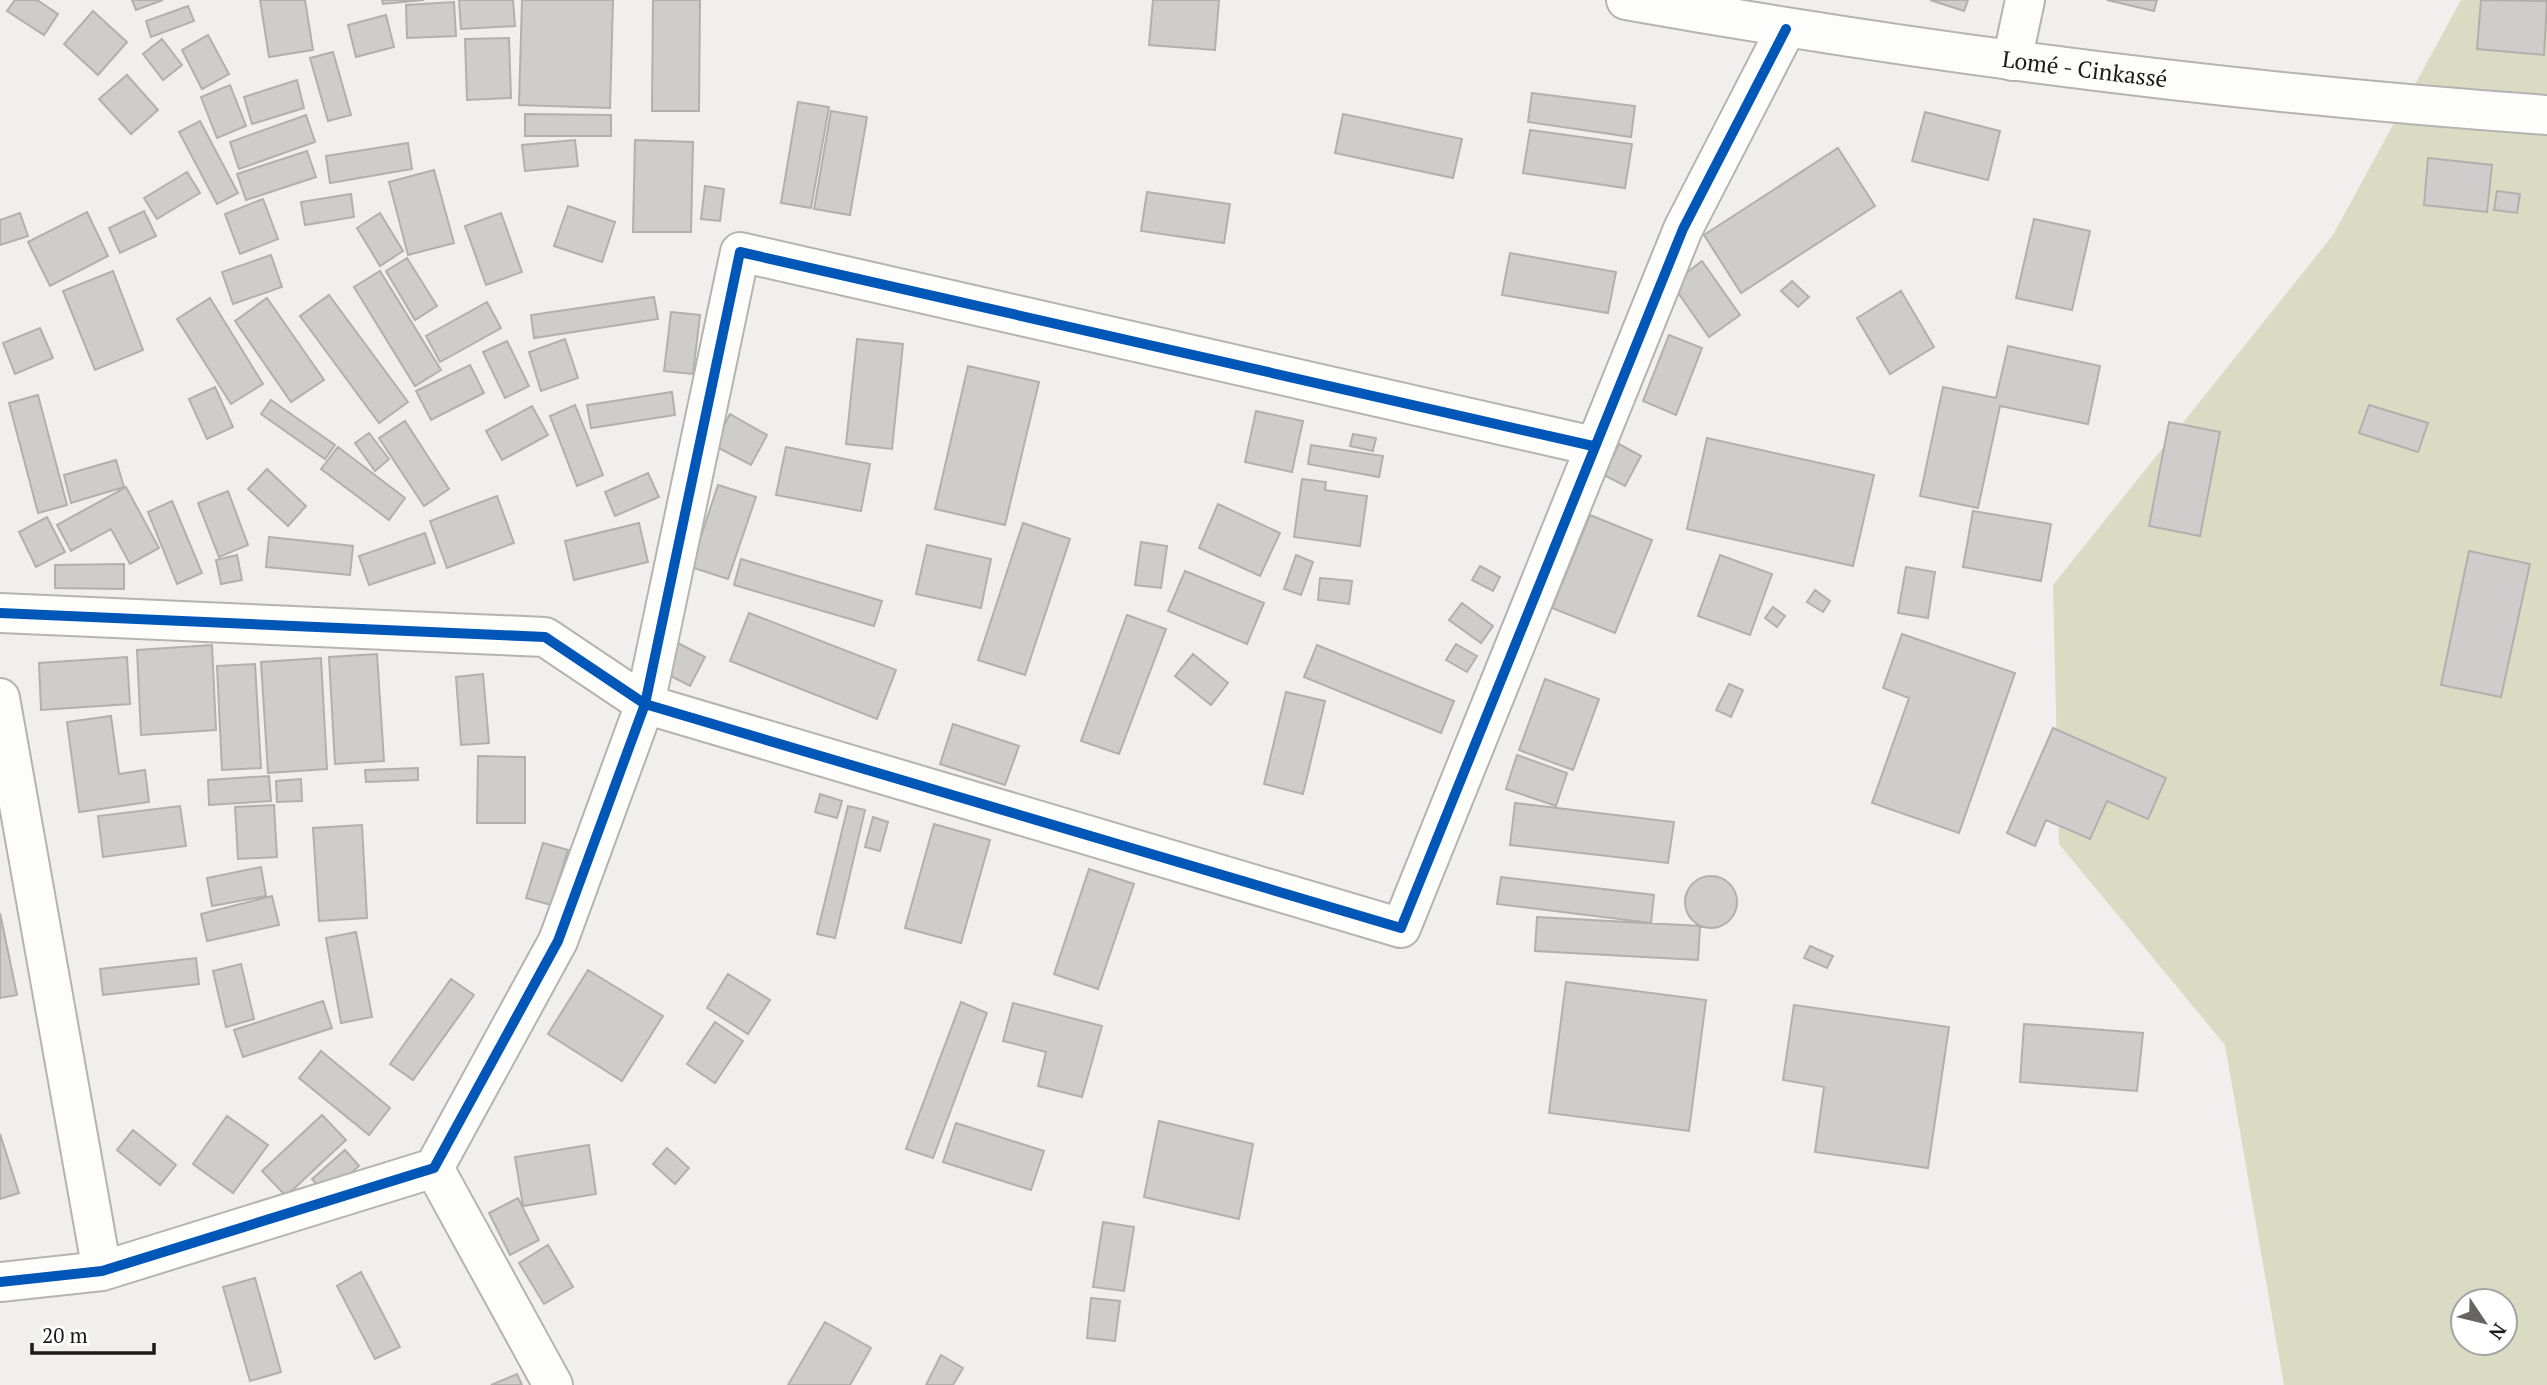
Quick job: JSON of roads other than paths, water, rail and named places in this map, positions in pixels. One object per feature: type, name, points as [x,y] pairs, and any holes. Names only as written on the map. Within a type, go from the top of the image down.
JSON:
[{"type":"main road","name":"Lomé - Cinkassé","points":[[1626,0],[1786,29],[2012,61],[2462,109],[2547,115]]},
{"type":"main road","points":[[2012,61],[2025,0]]},
{"type":"main road","points":[[0,613],[545,637],[645,704],[1401,928],[1593,446],[1683,229],[1786,29]]},
{"type":"main road","points":[[0,1282],[102,1271],[434,1168],[558,941],[645,704],[740,252],[1593,446]]},
{"type":"main road","points":[[0,698],[102,1271]]},
{"type":"main road","points":[[434,1168],[553,1385]]}]
